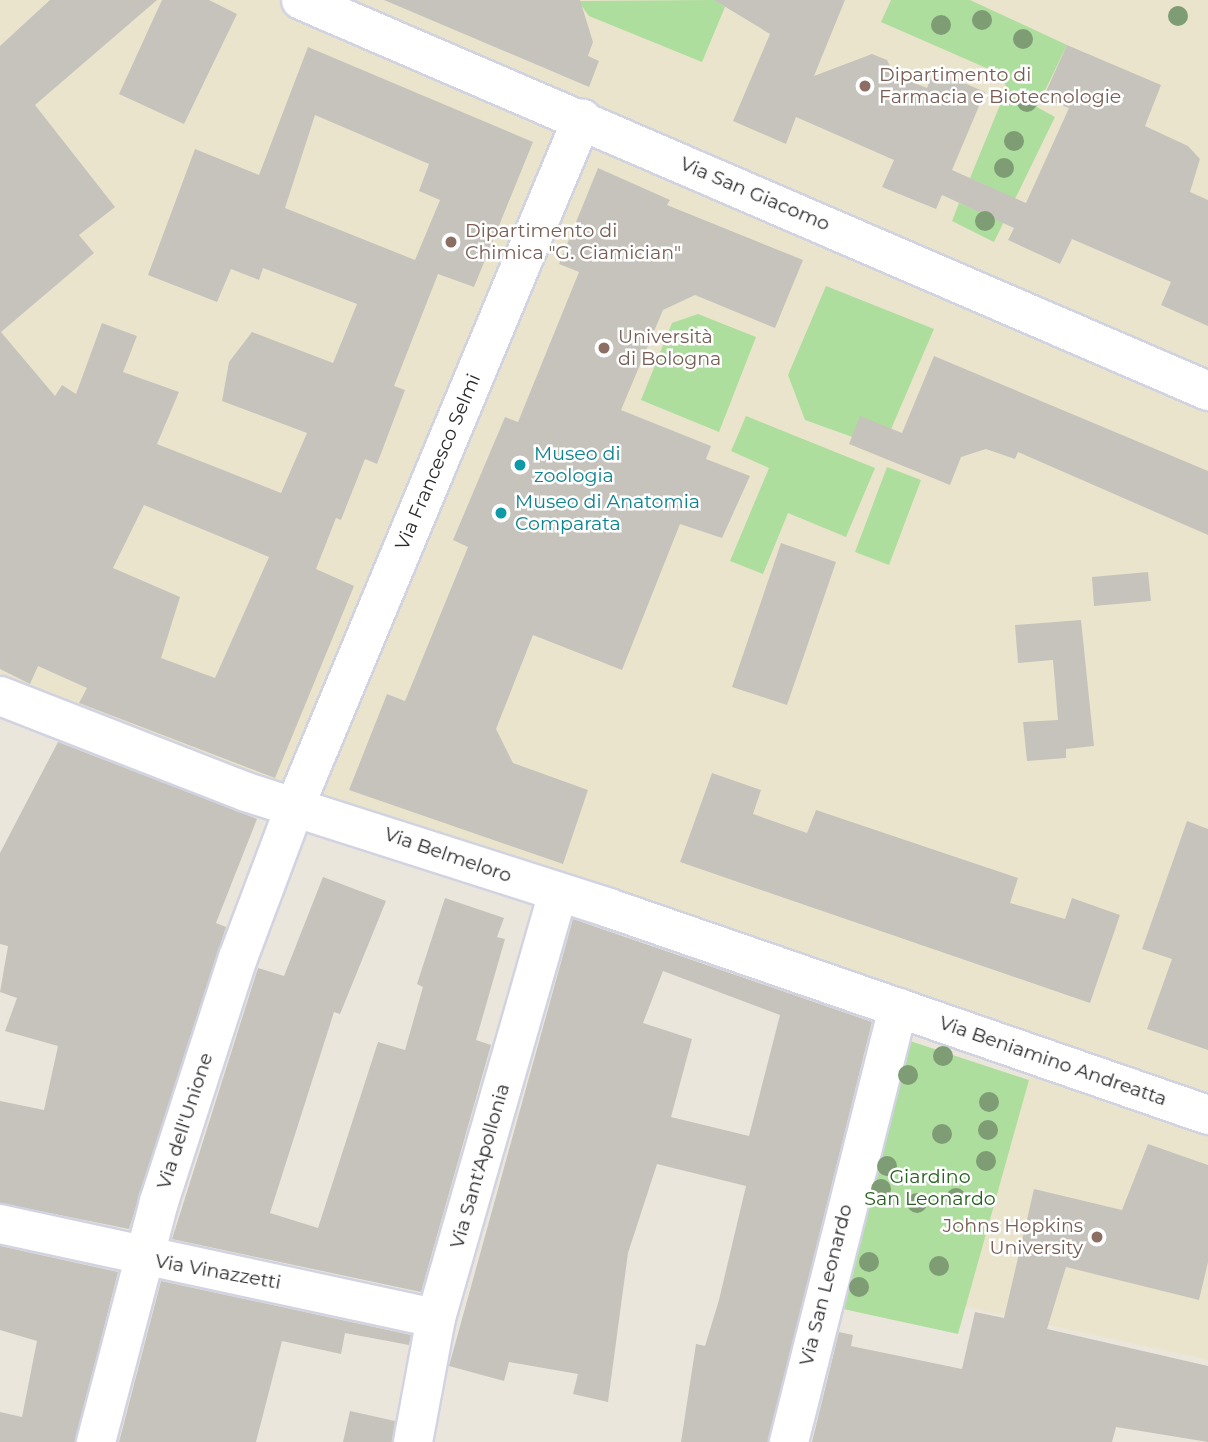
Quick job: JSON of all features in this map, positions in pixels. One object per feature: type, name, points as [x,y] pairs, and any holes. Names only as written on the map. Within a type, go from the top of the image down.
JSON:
[{"type":"street","name":"Via San Giacomo","points":[[300,0],[582,119],[1208,391]]},
{"type":"street","name":"Via Francesco Selmi","points":[[295,806],[582,119]]},
{"type":"street","name":"Via Belmeloro","points":[[0,696],[295,806],[898,1007]]},
{"type":"street","name":"Via dell'Unione","points":[[96,1442],[144,1259],[238,958],[295,806]]},
{"type":"street","name":"Via Sant'Apollonia","points":[[413,1442],[436,1318],[558,892]]},
{"type":"street","name":"Via Beniamino Andreatta","points":[[898,1007],[1208,1115]]},
{"type":"street","name":"Via San Leonardo","points":[[789,1442],[898,1007]]},
{"type":"street","name":"Via Vinazzetti","points":[[0,1224],[144,1259],[436,1318]]},
{"type":"shaded area","name":"Università di Bologna","points":[[0,0],[1208,0],[1208,1115],[0,696]]},
{"type":"shaded area","name":"Johns Hopkins University","points":[[1034,1060],[1208,1122],[1208,1360],[965,1307]]},
{"type":"green space","points":[[715,0],[725,7],[702,62],[589,16],[578,1]]},
{"type":"green space","points":[[891,0],[970,0],[1067,45],[1037,107],[1055,117],[994,242],[952,221],[959,203],[974,209],[985,185],[970,178],[1007,88],[1000,74],[881,22]]},
{"type":"green space","points":[[826,286],[934,329],[883,448],[805,420],[788,375]]},
{"type":"green space","points":[[698,314],[756,337],[719,432],[641,400],[672,323]]},
{"type":"green space","points":[[746,416],[875,468],[846,537],[788,513],[763,574],[730,561],[769,468],[731,451]]},
{"type":"green space","points":[[887,467],[921,480],[889,565],[855,552]]},
{"type":"green space","name":"Giardino San Leonardo","points":[[904,1039],[1029,1080],[958,1334],[834,1307]]},
{"type":"building","points":[[50,0],[157,0],[35,105],[115,207],[79,235],[94,253],[1,332],[55,396],[62,385],[76,394],[102,323],[137,336],[123,372],[179,392],[157,444],[281,493],[307,433],[222,401],[229,362],[252,332],[333,363],[357,304],[263,268],[259,280],[231,269],[217,302],[148,275],[195,149],[259,175],[308,47],[533,142],[474,287],[438,274],[394,386],[405,390],[377,464],[365,459],[341,520],[336,518],[316,569],[354,586],[275,778],[79,703],[87,688],[38,666],[30,684],[0,669],[0,46]],"holes":[[[315,115],[429,164],[419,191],[440,200],[415,260],[285,208]],[[144,505],[269,557],[215,678],[161,658],[180,597],[113,568]]]},
{"type":"building","points":[[162,0],[209,0],[237,14],[184,124],[119,94]]},
{"type":"building","points":[[384,0],[580,0],[593,42],[588,56],[599,61],[589,87]]},
{"type":"building","points":[[714,0],[845,0],[814,76],[872,54],[887,60],[894,75],[927,88],[934,70],[985,92],[952,170],[1026,203],[1069,108],[1043,98],[1067,45],[1161,85],[1145,126],[1188,146],[1200,159],[1190,192],[1208,200],[1208,326],[1161,305],[1171,282],[1072,239],[1060,264],[1008,240],[1014,228],[942,195],[936,209],[882,187],[894,160],[796,117],[786,144],[733,121],[770,34]]},
{"type":"building","points":[[598,168],[670,200],[667,205],[803,260],[775,328],[695,295],[663,310],[621,410],[711,446],[706,459],[750,476],[722,538],[680,524],[622,670],[533,635],[496,729],[513,763],[588,790],[563,864],[349,790],[387,694],[405,701],[468,547],[453,540],[505,417],[518,422],[579,272],[559,264]]},
{"type":"building","points":[[934,356],[1208,471],[1208,535],[1018,452],[1015,459],[986,449],[961,457],[950,485],[849,444],[860,416],[902,433]]},
{"type":"building","points":[[781,543],[836,562],[787,705],[732,687]]},
{"type":"building","points":[[1148,572],[1151,601],[1094,606],[1092,577]]},
{"type":"building","points":[[1081,620],[1094,746],[1066,749],[1066,758],[1027,761],[1023,722],[1058,720],[1053,660],[1018,663],[1015,625]]},
{"type":"building","points":[[58,742],[257,819],[216,923],[226,927],[129,1229],[0,1203],[0,1101],[44,1110],[58,1046],[5,1031],[17,998],[0,992],[8,946],[0,944],[0,853]]},
{"type":"building","points":[[712,773],[761,790],[753,814],[807,833],[816,810],[1018,878],[1010,903],[1065,919],[1072,898],[1120,915],[1090,1003],[680,862]]},
{"type":"building","points":[[1187,821],[1208,829],[1208,1050],[1147,1029],[1172,959],[1142,949]]},
{"type":"building","points":[[323,877],[386,901],[340,1014],[334,1012],[270,1213],[318,1228],[378,1042],[405,1050],[423,987],[417,984],[445,898],[504,918],[497,937],[505,939],[476,1040],[491,1045],[421,1292],[172,1239],[258,968],[284,976]]},
{"type":"building","points":[[573,919],[872,1022],[768,1442],[681,1442],[696,1344],[705,1346],[719,1300],[746,1186],[657,1164],[628,1253],[608,1402],[573,1394],[578,1374],[509,1362],[504,1381],[449,1366]],"holes":[[[663,971],[780,1015],[749,1136],[671,1117],[692,1039],[643,1023]]]},
{"type":"building","points":[[1148,1144],[1208,1165],[1208,1262],[1199,1300],[1066,1267],[1047,1329],[1208,1366],[1208,1442],[1116,1427],[1112,1442],[812,1442],[839,1332],[853,1335],[851,1346],[962,1369],[975,1312],[1004,1318],[1034,1189],[1122,1210]]},
{"type":"building","points":[[0,1246],[118,1272],[75,1442],[0,1442],[0,1412],[22,1417],[37,1341],[0,1330]]},
{"type":"building","points":[[161,1281],[411,1335],[409,1345],[345,1333],[341,1354],[282,1341],[256,1442],[119,1442]]},
{"type":"building","points":[[350,1411],[395,1421],[392,1442],[343,1442]]},
{"type":"place","name":"Dipartimento di Farmacia e Biotecnologie","points":[[865,86]]},
{"type":"place","name":"Dipartimento di Chimica \"G. Ciamician\"","points":[[451,242]]},
{"type":"place","name":"Università di Bologna","points":[[604,348]]},
{"type":"place","name":"Museo di zoologia","points":[[520,465]]},
{"type":"place","name":"Museo di Anatomia Comparata","points":[[501,513]]},
{"type":"place","name":"Johns Hopkins University","points":[[1097,1237]]}]
